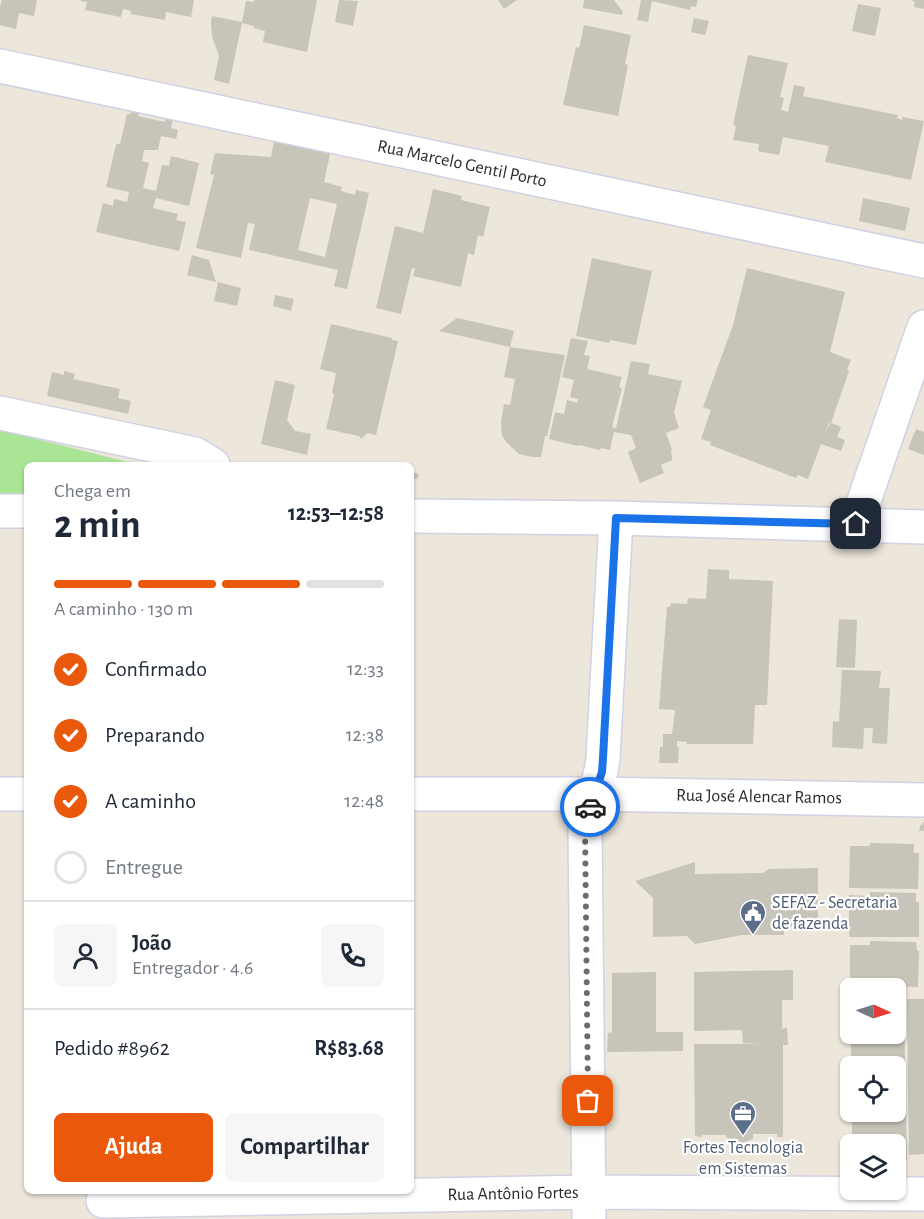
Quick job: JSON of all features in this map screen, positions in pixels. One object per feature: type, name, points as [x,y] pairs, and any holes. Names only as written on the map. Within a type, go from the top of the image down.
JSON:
[{"type":"street","name":"Rua Marcelo Gentil Porto","points":[[0,66],[924,261]]},
{"type":"street","points":[[856,524],[924,327]]},
{"type":"street","points":[[0,413],[195,454],[208,462]]},
{"type":"street","points":[[0,511],[24,511]]},
{"type":"street","points":[[414,516],[616,518],[924,527]]},
{"type":"street","points":[[589,1206],[585,826],[602,772],[616,518]]},
{"type":"street","points":[[0,794],[24,794]]},
{"type":"street","name":"Rua José Alencar Ramos","points":[[414,794],[594,794],[924,800]]},
{"type":"street","name":"Rua Antônio Fortes","points":[[103,1200],[589,1206],[924,1194]]},
{"type":"green space","points":[[0,430],[128,462],[24,462],[24,500],[0,499]]},
{"type":"building","points":[[2,0],[37,0],[34,16],[19,13],[16,29],[0,25]]},
{"type":"building","points":[[81,0],[194,0],[191,17],[166,12],[165,20],[130,14],[131,11],[123,9],[121,17],[85,10],[87,2]]},
{"type":"building","points":[[254,0],[317,0],[307,52],[263,42],[265,31],[242,23],[229,84],[214,80],[219,56],[212,36],[212,16],[242,22],[246,1],[254,2]]},
{"type":"building","points":[[339,0],[358,1],[353,26],[335,22]]},
{"type":"building","points":[[498,0],[517,0],[504,9]]},
{"type":"building","points":[[584,0],[614,0],[623,12],[622,15],[583,8]]},
{"type":"building","points":[[641,0],[698,0],[696,7],[691,6],[690,10],[652,1],[648,22],[637,20]]},
{"type":"building","points":[[911,0],[924,0],[924,9],[914,7],[915,2]]},
{"type":"building","points":[[858,4],[881,8],[875,36],[852,31]]},
{"type":"building","points":[[694,18],[709,21],[705,35],[691,32]]},
{"type":"building","points":[[584,25],[631,35],[618,116],[563,105],[576,47],[579,48]]},
{"type":"building","points":[[748,55],[788,63],[780,97],[784,98],[781,110],[788,112],[794,85],[805,87],[803,96],[898,115],[897,118],[902,120],[902,117],[924,121],[911,180],[825,162],[829,146],[783,137],[779,155],[758,151],[759,144],[733,140],[736,126],[733,125]]},
{"type":"building","points":[[131,110],[139,112],[138,116],[165,122],[165,118],[173,119],[171,128],[178,130],[176,139],[161,136],[158,150],[144,150],[142,161],[149,163],[143,188],[156,191],[162,165],[169,166],[171,156],[199,163],[189,206],[156,198],[153,208],[178,214],[176,220],[186,222],[179,251],[96,232],[103,203],[113,206],[114,199],[127,202],[129,192],[106,187],[116,145],[120,144],[127,114],[130,114]]},
{"type":"building","points":[[274,141],[330,154],[324,182],[342,187],[341,191],[355,195],[356,190],[369,193],[347,289],[334,286],[338,270],[249,250],[255,224],[248,223],[241,258],[196,248],[214,175],[210,174],[215,153],[271,157]],"holes":[[[310,198],[337,204],[325,257],[298,250]]]},
{"type":"building","points":[[433,189],[462,196],[461,200],[490,207],[483,237],[478,235],[474,255],[468,253],[461,287],[413,276],[415,268],[412,268],[401,314],[376,308],[395,226],[423,233]]},
{"type":"building","points":[[863,198],[910,208],[905,231],[859,221]]},
{"type":"building","points":[[192,255],[209,260],[216,282],[187,275]]},
{"type":"building","points":[[592,258],[652,271],[636,345],[610,340],[609,343],[576,336]]},
{"type":"building","points":[[747,268],[845,292],[830,352],[851,360],[831,423],[841,427],[837,437],[845,440],[841,451],[821,444],[808,479],[798,475],[796,478],[710,445],[711,442],[701,439],[711,410],[703,407],[733,325]]},
{"type":"building","points":[[218,282],[241,288],[237,306],[214,301]]},
{"type":"building","points":[[275,295],[294,299],[291,311],[273,306]]},
{"type":"building","points":[[457,318],[514,331],[510,347],[439,331]]},
{"type":"building","points":[[331,324],[398,341],[376,435],[368,433],[361,439],[359,436],[326,429],[336,373],[320,369]]},
{"type":"building","points":[[571,338],[588,341],[584,355],[590,356],[587,369],[622,377],[619,387],[622,388],[612,427],[616,428],[631,361],[650,364],[648,374],[682,381],[674,413],[679,428],[666,433],[672,449],[672,460],[661,465],[664,473],[640,483],[628,452],[636,448],[631,435],[614,432],[610,450],[549,439],[555,412],[564,414],[567,400],[577,403],[578,399],[570,397],[574,380],[562,377]]},
{"type":"building","points":[[510,347],[565,355],[541,457],[519,454],[502,435],[501,421],[504,404],[510,405],[515,379],[504,377]]},
{"type":"building","points":[[64,371],[75,374],[73,379],[120,389],[118,398],[131,401],[128,414],[47,396],[52,372],[64,375]]},
{"type":"building","points":[[275,380],[295,385],[287,420],[295,431],[311,434],[307,455],[261,444]]},
{"type":"building","points":[[916,429],[924,432],[924,455],[908,449]]},
{"type":"building","points":[[708,569],[729,570],[729,579],[773,581],[767,705],[755,705],[753,744],[687,744],[687,742],[677,741],[678,763],[659,763],[663,734],[672,734],[675,710],[659,709],[667,607],[670,607],[671,603],[687,604],[688,598],[706,599]]},
{"type":"building","points":[[839,619],[857,620],[855,668],[836,667]]},
{"type":"building","points":[[842,670],[881,671],[879,688],[890,688],[887,744],[872,743],[873,728],[864,728],[863,749],[832,747],[833,721],[839,722]]},
{"type":"building","points":[[924,822],[924,831],[919,831],[920,826]]},
{"type":"building","points":[[870,843],[914,844],[914,853],[919,853],[918,889],[849,888],[850,846],[870,846]]},
{"type":"building","points":[[695,862],[695,874],[763,873],[769,869],[818,868],[818,922],[784,928],[784,935],[742,935],[695,944],[687,936],[653,937],[653,898],[635,881]]},
{"type":"building","points":[[870,892],[916,893],[916,902],[919,902],[919,937],[849,937],[849,895],[870,896]]},
{"type":"building","points":[[870,941],[916,942],[917,951],[919,951],[918,987],[906,987],[906,978],[850,978],[850,945],[870,945]]},
{"type":"building","points":[[793,970],[793,1000],[782,1000],[782,1029],[787,1028],[788,1045],[783,1045],[783,1137],[777,1137],[777,1134],[753,1134],[753,1139],[742,1143],[728,1140],[726,1135],[695,1136],[694,1044],[761,1044],[743,1043],[742,1030],[694,1031],[694,972]]},
{"type":"building","points":[[656,972],[656,1032],[683,1032],[683,1051],[607,1052],[608,1033],[612,1032],[612,973]]},
{"type":"building","points":[[907,999],[924,999],[924,1154],[909,1155]]},
{"type":"building","points":[[851,1044],[905,1044],[905,1056],[851,1056]]},
{"type":"building","points":[[906,1108],[907,1160],[906,1134],[852,1134],[852,1122],[906,1122]]},
{"type":"way so far","points":[[588,1101],[585,826],[590,807]]},
{"type":"place","name":"SEFAZ - Secretaria de fazenda","points":[[753,936]]},
{"type":"place","name":"Fortes Tecnologia em Sistemas","points":[[743,1137]]},
{"type":"route","points":[[590,807],[602,772],[616,518],[856,524]]}]
